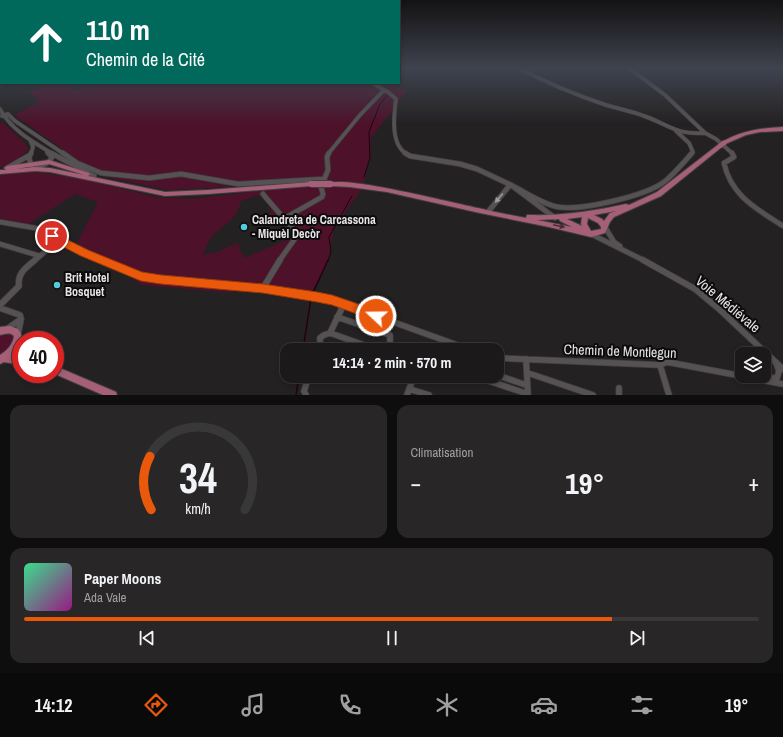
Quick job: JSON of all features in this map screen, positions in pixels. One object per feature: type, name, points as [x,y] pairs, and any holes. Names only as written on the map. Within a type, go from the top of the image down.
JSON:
[{"type":"main road","points":[[479,210],[590,234],[600,233],[612,215],[664,190],[722,144],[750,132],[783,129]]},
{"type":"main road","points":[[0,169],[49,162],[117,184]]},
{"type":"main road","points":[[0,172],[35,169],[73,174],[165,194],[311,184],[350,184],[399,192],[488,212],[524,217],[557,218],[604,212],[643,201]]},
{"type":"main road","points":[[586,214],[600,221],[605,227]]},
{"type":"main road","points":[[586,214],[584,224],[590,234]]},
{"type":"main road","points":[[557,218],[590,234]]},
{"type":"main road","points":[[4,330],[15,331]]},
{"type":"main road","points":[[1,359],[12,353]]},
{"type":"main road","points":[[1,359],[12,360]]},
{"type":"main road","points":[[64,374],[113,395]]},
{"type":"street","points":[[378,86],[390,92],[396,99],[393,124],[400,148],[403,152],[410,156],[466,165],[549,204],[559,207],[590,205],[633,197],[664,182],[693,152],[689,142],[676,131],[645,116],[556,86]]},
{"type":"street","points":[[654,86],[665,95],[705,133],[716,139],[733,154],[734,157],[724,163],[725,171],[734,188],[746,200],[783,226]]},
{"type":"street","points":[[285,218],[322,197],[323,194],[321,187],[328,170],[327,157],[329,153],[360,115],[384,90]]},
{"type":"street","points":[[1,113],[8,114],[15,121],[77,163],[101,173],[149,178],[192,174],[223,182],[238,184],[324,179]]},
{"type":"street","points":[[1,113],[10,125],[29,138],[73,166],[94,176]]},
{"type":"street","points":[[676,131],[691,134],[705,133]]},
{"type":"street","points":[[29,138],[33,145],[30,155],[30,164],[35,169],[49,162],[52,157],[46,149]]},
{"type":"street","points":[[6,168],[30,155]]},
{"type":"street","points":[[273,182],[282,186]]},
{"type":"street","points":[[268,187],[273,182]]},
{"type":"street","points":[[488,212],[510,185]]},
{"type":"street","points":[[510,185],[557,218]]},
{"type":"street","points":[[263,194],[277,212],[285,218],[296,234],[294,240],[284,253],[263,288]]},
{"type":"street","points":[[0,222],[30,226],[85,253],[141,276],[263,288],[308,295],[344,304],[452,343]]},
{"type":"street","points":[[605,227],[614,242],[631,254]]},
{"type":"street","points":[[590,234],[631,254]]},
{"type":"street","points":[[0,304],[19,286],[19,276],[59,240]]},
{"type":"street","points":[[0,244],[40,256]]},
{"type":"street","name":"Voie Médiévale","points":[[631,254],[695,289],[783,368]]},
{"type":"street","points":[[330,333],[344,304]]},
{"type":"street","points":[[0,308],[20,315],[21,318]]},
{"type":"street","points":[[337,317],[388,334],[390,336],[390,343]]},
{"type":"street","points":[[4,330],[21,318]]},
{"type":"street","points":[[19,331],[21,318]]},
{"type":"street","points":[[318,343],[321,337],[330,333],[358,343]]},
{"type":"street","name":"Chemin de Montlegun","points":[[504,358],[660,365],[667,362],[735,374]]},
{"type":"street","points":[[526,359],[528,373],[526,385],[528,395]]},
{"type":"street","name":"Chemin de Montlegun","points":[[775,361],[780,379]]},
{"type":"street","points":[[660,365],[669,395]]},
{"type":"street","points":[[528,373],[589,394]]},
{"type":"street","points":[[504,377],[526,385]]},
{"type":"street","name":"Chemin de Montlegun","points":[[771,381],[783,384]]},
{"type":"street","points":[[306,395],[304,391],[307,383]]},
{"type":"street","points":[[494,383],[528,395]]},
{"type":"street","points":[[408,392],[429,395]]},
{"type":"shaded area","points":[[40,86],[69,86],[75,90],[84,86],[396,86],[407,91],[370,139],[371,149],[364,183],[332,181],[169,190],[101,176],[14,115],[39,102],[29,91]]},
{"type":"shaded area","points":[[3,122],[29,149],[16,160],[0,167],[0,124]]},
{"type":"shaded area","points":[[32,172],[78,178],[155,197],[191,199],[274,189],[326,186],[363,188],[334,227],[327,266],[310,294],[266,291],[222,292],[142,285],[77,243],[98,202],[75,194],[27,225],[0,218],[0,175]],"holes":[[[257,195],[263,197],[271,209],[270,213],[261,218],[262,221],[274,218],[281,220],[287,225],[293,235],[292,238],[244,258],[238,243],[217,252],[203,255],[211,238],[232,219],[241,201]]]},
{"type":"shaded area","points":[[9,333],[12,335],[12,343],[9,349],[0,356],[0,334]]},
{"type":"waterway","points":[[364,177],[370,158],[369,132],[380,104],[388,95]]},
{"type":"waterway","points":[[328,261],[331,252],[329,237],[352,196]]},
{"type":"waterway","points":[[312,295],[328,260]]},
{"type":"waterway","points":[[304,343],[311,298]]},
{"type":"waterway","points":[[296,395],[298,383]]},
{"type":"place","name":"Calandreta de Carcassona - Miquèl Decòr","points":[[244,227]]},
{"type":"place","name":"Brit Hotel Bosquet","points":[[57,285]]},
{"type":"route","points":[[52,236],[85,253],[141,276],[263,288],[317,297],[332,300],[376,316]]}]
